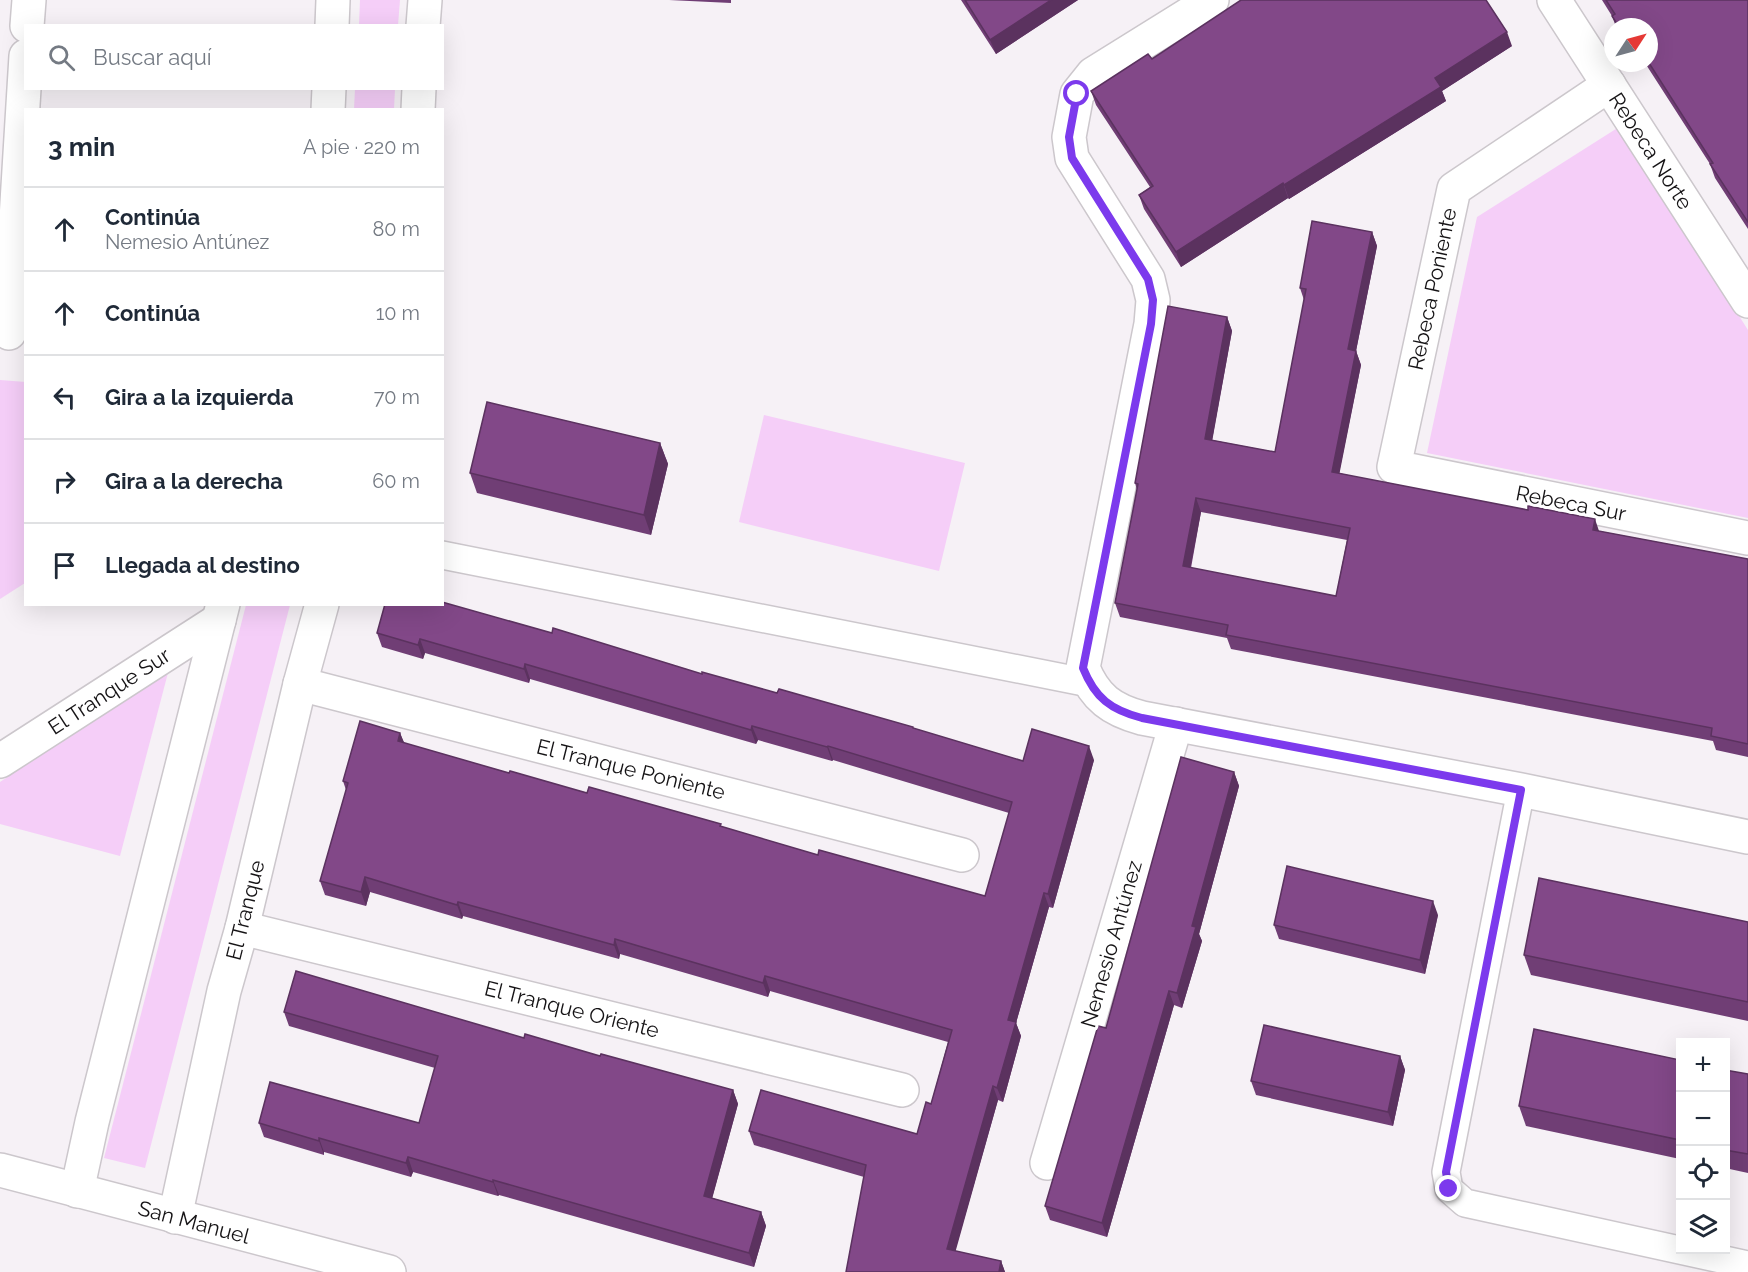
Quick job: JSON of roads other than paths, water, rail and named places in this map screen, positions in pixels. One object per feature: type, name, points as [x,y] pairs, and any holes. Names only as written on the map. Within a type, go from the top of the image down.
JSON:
[{"type":"street","points":[[27,24],[29,0]]},
{"type":"street","points":[[332,24],[333,0]]},
{"type":"street","points":[[423,24],[425,0]]},
{"type":"street","points":[[1212,0],[1093,74],[1077,94],[1071,117],[1069,137],[1072,158],[1148,279],[1153,300],[1151,324],[1083,668],[1089,683],[1101,698],[1121,712],[1748,837]]},
{"type":"street","name":"Rebeca Norte","points":[[1554,0],[1748,301]]},
{"type":"street","name":"Rebeca Poniente","points":[[1394,467],[1454,189],[1609,85]]},
{"type":"street","points":[[12,333],[24,90]]},
{"type":"street","points":[[328,108],[329,90]]},
{"type":"street","points":[[418,108],[419,90]]},
{"type":"street","name":"Rebeca Sur","points":[[1394,467],[1748,538]]},
{"type":"street","name":"El Tranque","points":[[175,1217],[224,991],[242,928],[300,684],[321,606]]},
{"type":"street","points":[[77,1191],[95,1111],[221,612]]},
{"type":"street","name":"El Tranque Sur","points":[[0,761],[221,612]]},
{"type":"street","name":"El Tranque Poniente","points":[[300,684],[962,855]]},
{"type":"street","name":"Nemesio Antúnez","points":[[1047,1163],[1176,724]]},
{"type":"street","name":"El Tranque Oriente","points":[[242,928],[903,1090]]},
{"type":"street","name":"San Manuel","points":[[0,1170],[389,1272]]},
{"type":"lane","points":[[444,555],[1089,683]]},
{"type":"lane","points":[[1521,790],[1446,1172],[1449,1189],[1465,1203],[1748,1265]]}]
